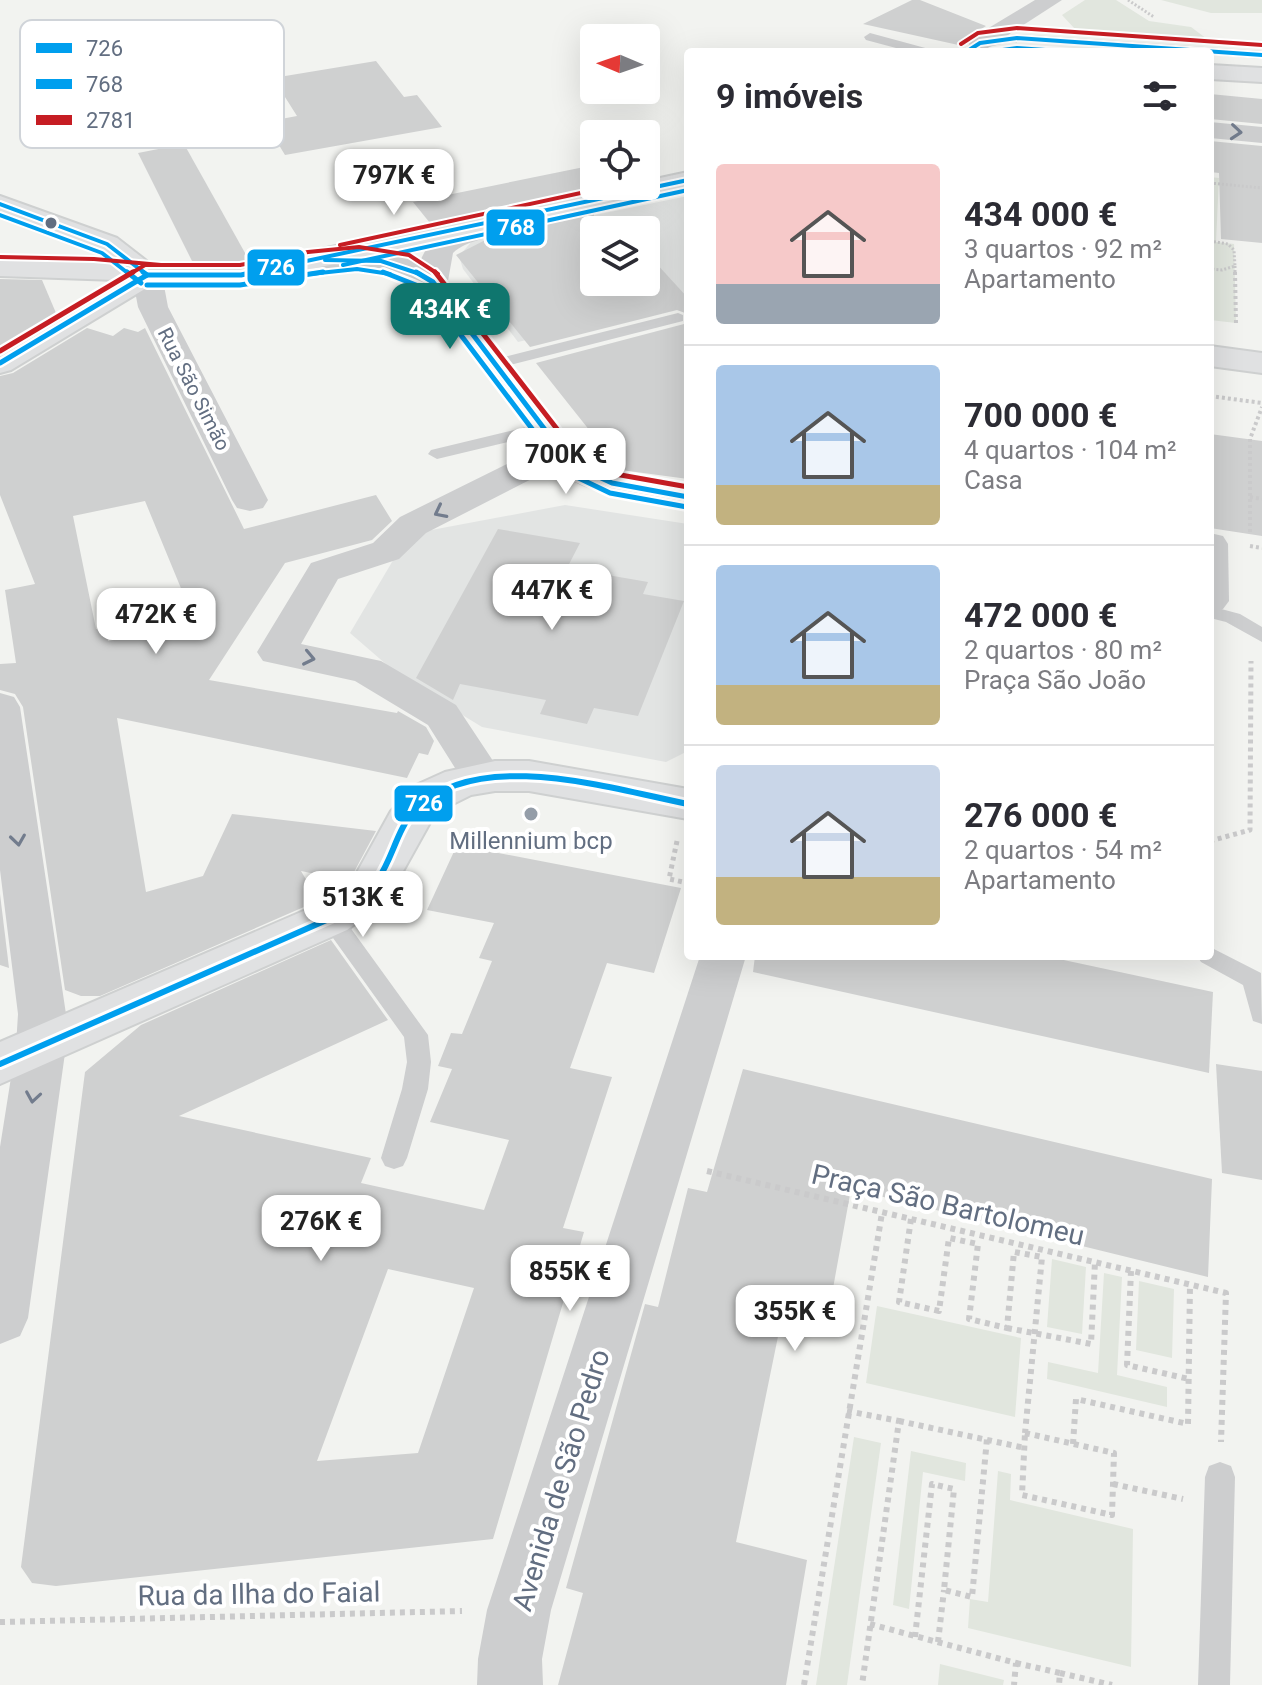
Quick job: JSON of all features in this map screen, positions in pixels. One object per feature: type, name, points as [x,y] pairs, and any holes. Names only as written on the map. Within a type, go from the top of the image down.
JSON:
[{"type":"main road","points":[[1214,72],[1262,75]]},
{"type":"main road","points":[[0,267],[94,269],[147,275],[241,275],[490,225],[684,181]]},
{"type":"main road","points":[[0,204],[107,244],[147,275]]},
{"type":"main road","points":[[0,363],[147,275]]},
{"type":"main road","points":[[1214,357],[1256,364]]},
{"type":"main road","points":[[20,1055],[331,918],[355,903],[373,885],[407,819],[422,802],[441,790],[482,776],[529,776],[684,804]]},
{"type":"street","points":[[973,47],[1051,0]]},
{"type":"street","points":[[1214,130],[1262,135]]},
{"type":"street","points":[[433,282],[434,260],[441,247],[464,233],[490,225]]},
{"type":"street","points":[[310,262],[359,257],[407,265],[433,282],[571,464],[595,479],[684,496]]},
{"type":"street","name":"Rua São Simão","points":[[147,275],[153,307],[250,500]]},
{"type":"street","points":[[482,776],[442,715],[367,670],[277,652],[324,571],[386,551],[413,525],[551,440]]},
{"type":"street","points":[[0,707],[42,1014],[20,1055],[0,1318]]},
{"type":"street","name":"Avenida de São Pedro","points":[[510,1685],[510,1659],[519,1610],[722,960]]},
{"type":"lane","points":[[870,37],[910,48]]},
{"type":"lane","points":[[973,47],[1017,38],[1161,48]]},
{"type":"lane","points":[[1214,52],[1262,55]]},
{"type":"lane","points":[[494,364],[678,318]]},
{"type":"lane","points":[[437,454],[551,440]]},
{"type":"lane","points":[[1214,614],[1257,631]]},
{"type":"lane","points":[[331,918],[416,1035],[419,1062],[415,1089],[394,1158]]},
{"type":"lane","points":[[1214,959],[1253,980],[1262,1014]]},
{"type":"lane","points":[[1214,1685],[1220,1477]]},
{"type":"path","points":[[1214,183],[1262,188]]},
{"type":"path","points":[[1214,242],[1228,244],[1234,250],[1236,323]]},
{"type":"path","points":[[1214,269],[1235,266]]},
{"type":"path","points":[[1214,397],[1262,405],[1250,439],[1249,546]]},
{"type":"path","points":[[1250,497],[1262,499]]},
{"type":"path","points":[[1214,544],[1262,548]]},
{"type":"path","points":[[1214,840],[1250,830],[1257,631]]},
{"type":"path","points":[[684,813],[669,879],[684,882]]},
{"type":"path","name":"Praça São Bartolomeu","points":[[660,1160],[1226,1293],[1220,1477]]},
{"type":"path","points":[[804,1685],[882,1213]]},
{"type":"path","points":[[911,1219],[899,1302],[939,1311],[949,1238],[978,1244],[969,1319],[1007,1328],[1091,1344],[1095,1262]]},
{"type":"path","points":[[1007,1328],[1014,1252],[1042,1257],[1025,1433],[1022,1495],[1112,1515],[1114,1453],[1025,1433]]},
{"type":"path","points":[[1131,1271],[1127,1365],[1189,1379]]},
{"type":"path","points":[[1073,1444],[1076,1399],[1188,1424],[1190,1285]]},
{"type":"path","points":[[847,1411],[1025,1448]]},
{"type":"path","points":[[862,1685],[899,1421]]},
{"type":"path","points":[[944,1590],[972,1597],[987,1439]]},
{"type":"path","points":[[915,1637],[932,1484],[954,1489],[938,1642]]},
{"type":"path","points":[[1113,1484],[1143,1490]]},
{"type":"path","name":"Rua da Ilha do Faial","points":[[0,1622],[519,1610]]},
{"type":"path","points":[[870,1624],[1112,1685]]},
{"type":"path","points":[[1014,1685],[1016,1663]]},
{"type":"path","points":[[1059,1685],[1060,1673]]},
{"type":"shaded area","points":[[1085,0],[1116,0],[1149,21],[1191,27],[1207,39],[1085,33],[1075,29],[1062,15]]},
{"type":"shaded area","points":[[1161,0],[1262,0],[1262,13],[1211,13]]},
{"type":"shaded area","points":[[1214,177],[1219,178],[1216,242],[1234,244],[1236,323],[1214,320]]},
{"type":"shaded area","points":[[684,197],[684,302],[518,342],[463,269],[459,256],[473,240],[580,218],[580,296],[660,296],[660,216],[590,216]]},
{"type":"shaded area","points":[[565,505],[684,523],[684,753],[666,762],[482,727],[402,678],[350,633],[395,557],[426,531]]},
{"type":"shaded area","points":[[1052,1259],[1086,1267],[1082,1334],[1047,1327]]},
{"type":"shaded area","points":[[1104,1273],[1122,1277],[1117,1375],[1167,1387],[1167,1407],[1047,1379],[1048,1362],[1098,1373]]},
{"type":"shaded area","points":[[1139,1281],[1174,1289],[1172,1358],[1136,1350]]},
{"type":"shaded area","points":[[877,1306],[1021,1338],[1015,1417],[866,1383]]},
{"type":"shaded area","points":[[854,1437],[881,1443],[847,1685],[816,1685]]},
{"type":"shaded area","points":[[911,1451],[966,1463],[965,1481],[923,1472],[909,1609],[893,1605]]},
{"type":"shaded area","points":[[998,1471],[1011,1474],[1010,1500],[1133,1529],[1131,1667],[968,1628],[970,1599],[988,1602]]},
{"type":"shaded area","points":[[940,1664],[1004,1680],[1003,1685],[938,1685]]},
{"type":"building","points":[[912,0],[920,0],[986,26],[970,36],[963,46],[863,24]]},
{"type":"building","points":[[376,61],[404,97],[417,95],[442,127],[285,155],[281,148],[284,148],[284,118],[297,116],[284,95],[284,76]]},
{"type":"building","points":[[1214,94],[1262,99],[1262,124],[1214,119]]},
{"type":"building","points":[[1214,141],[1262,146],[1262,243],[1221,239],[1219,173],[1214,172]]},
{"type":"building","points":[[186,148],[249,260],[193,263],[138,153]]},
{"type":"building","points":[[580,168],[580,192],[430,223],[413,202]]},
{"type":"building","points":[[594,211],[594,216],[580,216],[580,296],[660,296],[660,267],[684,294],[684,313],[677,310],[530,347],[456,255],[503,231]]},
{"type":"building","points":[[0,279],[42,280],[56,313],[0,346]]},
{"type":"building","points":[[684,324],[684,478],[621,470],[536,363]]},
{"type":"building","points":[[87,328],[113,336],[124,328],[138,332],[145,328],[244,529],[376,495],[392,521],[372,540],[285,563],[209,680],[398,711],[426,727],[434,741],[428,755],[419,753],[407,778],[117,718],[146,892],[203,876],[232,814],[376,831],[353,874],[345,880],[301,871],[318,900],[313,903],[100,996],[81,996],[65,990],[23,707],[15,694],[0,690],[0,664],[16,663],[5,590],[35,584],[0,495],[0,376],[13,373]],"holes":[[[145,501],[185,598],[162,630],[108,641],[106,627],[96,629],[73,516]]]},
{"type":"building","points":[[1214,435],[1262,441],[1262,536],[1214,529]]},
{"type":"building","points":[[498,529],[580,543],[567,568],[648,582],[643,594],[684,601],[638,716],[594,708],[587,724],[540,714],[546,700],[460,684],[453,700],[416,678]]},
{"type":"building","points":[[457,845],[681,888],[654,973],[607,963],[570,1068],[612,1077],[563,1228],[584,1232],[493,1539],[56,1586],[32,1583],[21,1567],[85,1072],[141,1025],[331,940],[388,1020],[179,1116],[371,1158],[361,1183],[484,1210],[509,1140],[430,1122],[452,1069],[438,1066],[451,1033],[462,1034],[492,961],[479,958],[494,923],[427,910]],"holes":[[[388,1269],[474,1288],[418,1453],[317,1461]]]},
{"type":"building","points":[[0,894],[9,968],[0,965]]},
{"type":"building","points":[[754,960],[1064,960],[1213,992],[1209,1073],[753,972]]},
{"type":"building","points":[[1216,1064],[1262,1071],[1262,1180],[1222,1173]]},
{"type":"building","points":[[743,1069],[1212,1179],[1208,1277],[851,1189],[826,1327],[782,1317],[736,1542],[807,1560],[786,1685],[558,1685],[583,1593],[566,1588],[645,1304],[658,1307],[688,1188],[707,1192]]},
{"type":"transit line","name":"2781","points":[[961,44],[978,33],[1017,28],[1262,45]]},
{"type":"transit line","name":"726","points":[[972,48],[980,43],[1017,38],[1161,48]]},
{"type":"transit line","name":"726","points":[[1214,52],[1262,55]]},
{"type":"transit line","name":"726","points":[[0,363],[147,275],[241,275],[684,181]]},
{"type":"transit line","name":"768","points":[[343,265],[684,191]]},
{"type":"transit line","name":"2781","points":[[340,245],[580,193]]},
{"type":"transit line","name":"726","points":[[0,204],[107,244],[147,275]]},
{"type":"transit line","name":"768","points":[[0,215],[102,253],[141,283]]},
{"type":"transit line","name":"2781","points":[[0,351],[145,265],[240,265],[308,252],[359,247],[409,255],[441,276],[578,456],[615,474],[684,486]]},
{"type":"transit line","name":"2781","points":[[0,257],[94,259],[161,265]]},
{"type":"transit line","name":"726","points":[[325,260],[381,261],[407,268],[433,282],[571,464],[612,483],[684,496]]},
{"type":"transit line","name":"768","points":[[147,285],[240,285],[357,269],[403,277],[426,289],[564,471],[610,493],[684,506]]},
{"type":"transit line","name":"726","points":[[0,1064],[331,918],[373,885],[410,817],[441,790],[472,780],[546,778],[684,803]]},
{"type":"place","name":"Millennium bcp","points":[[531,814]]}]
